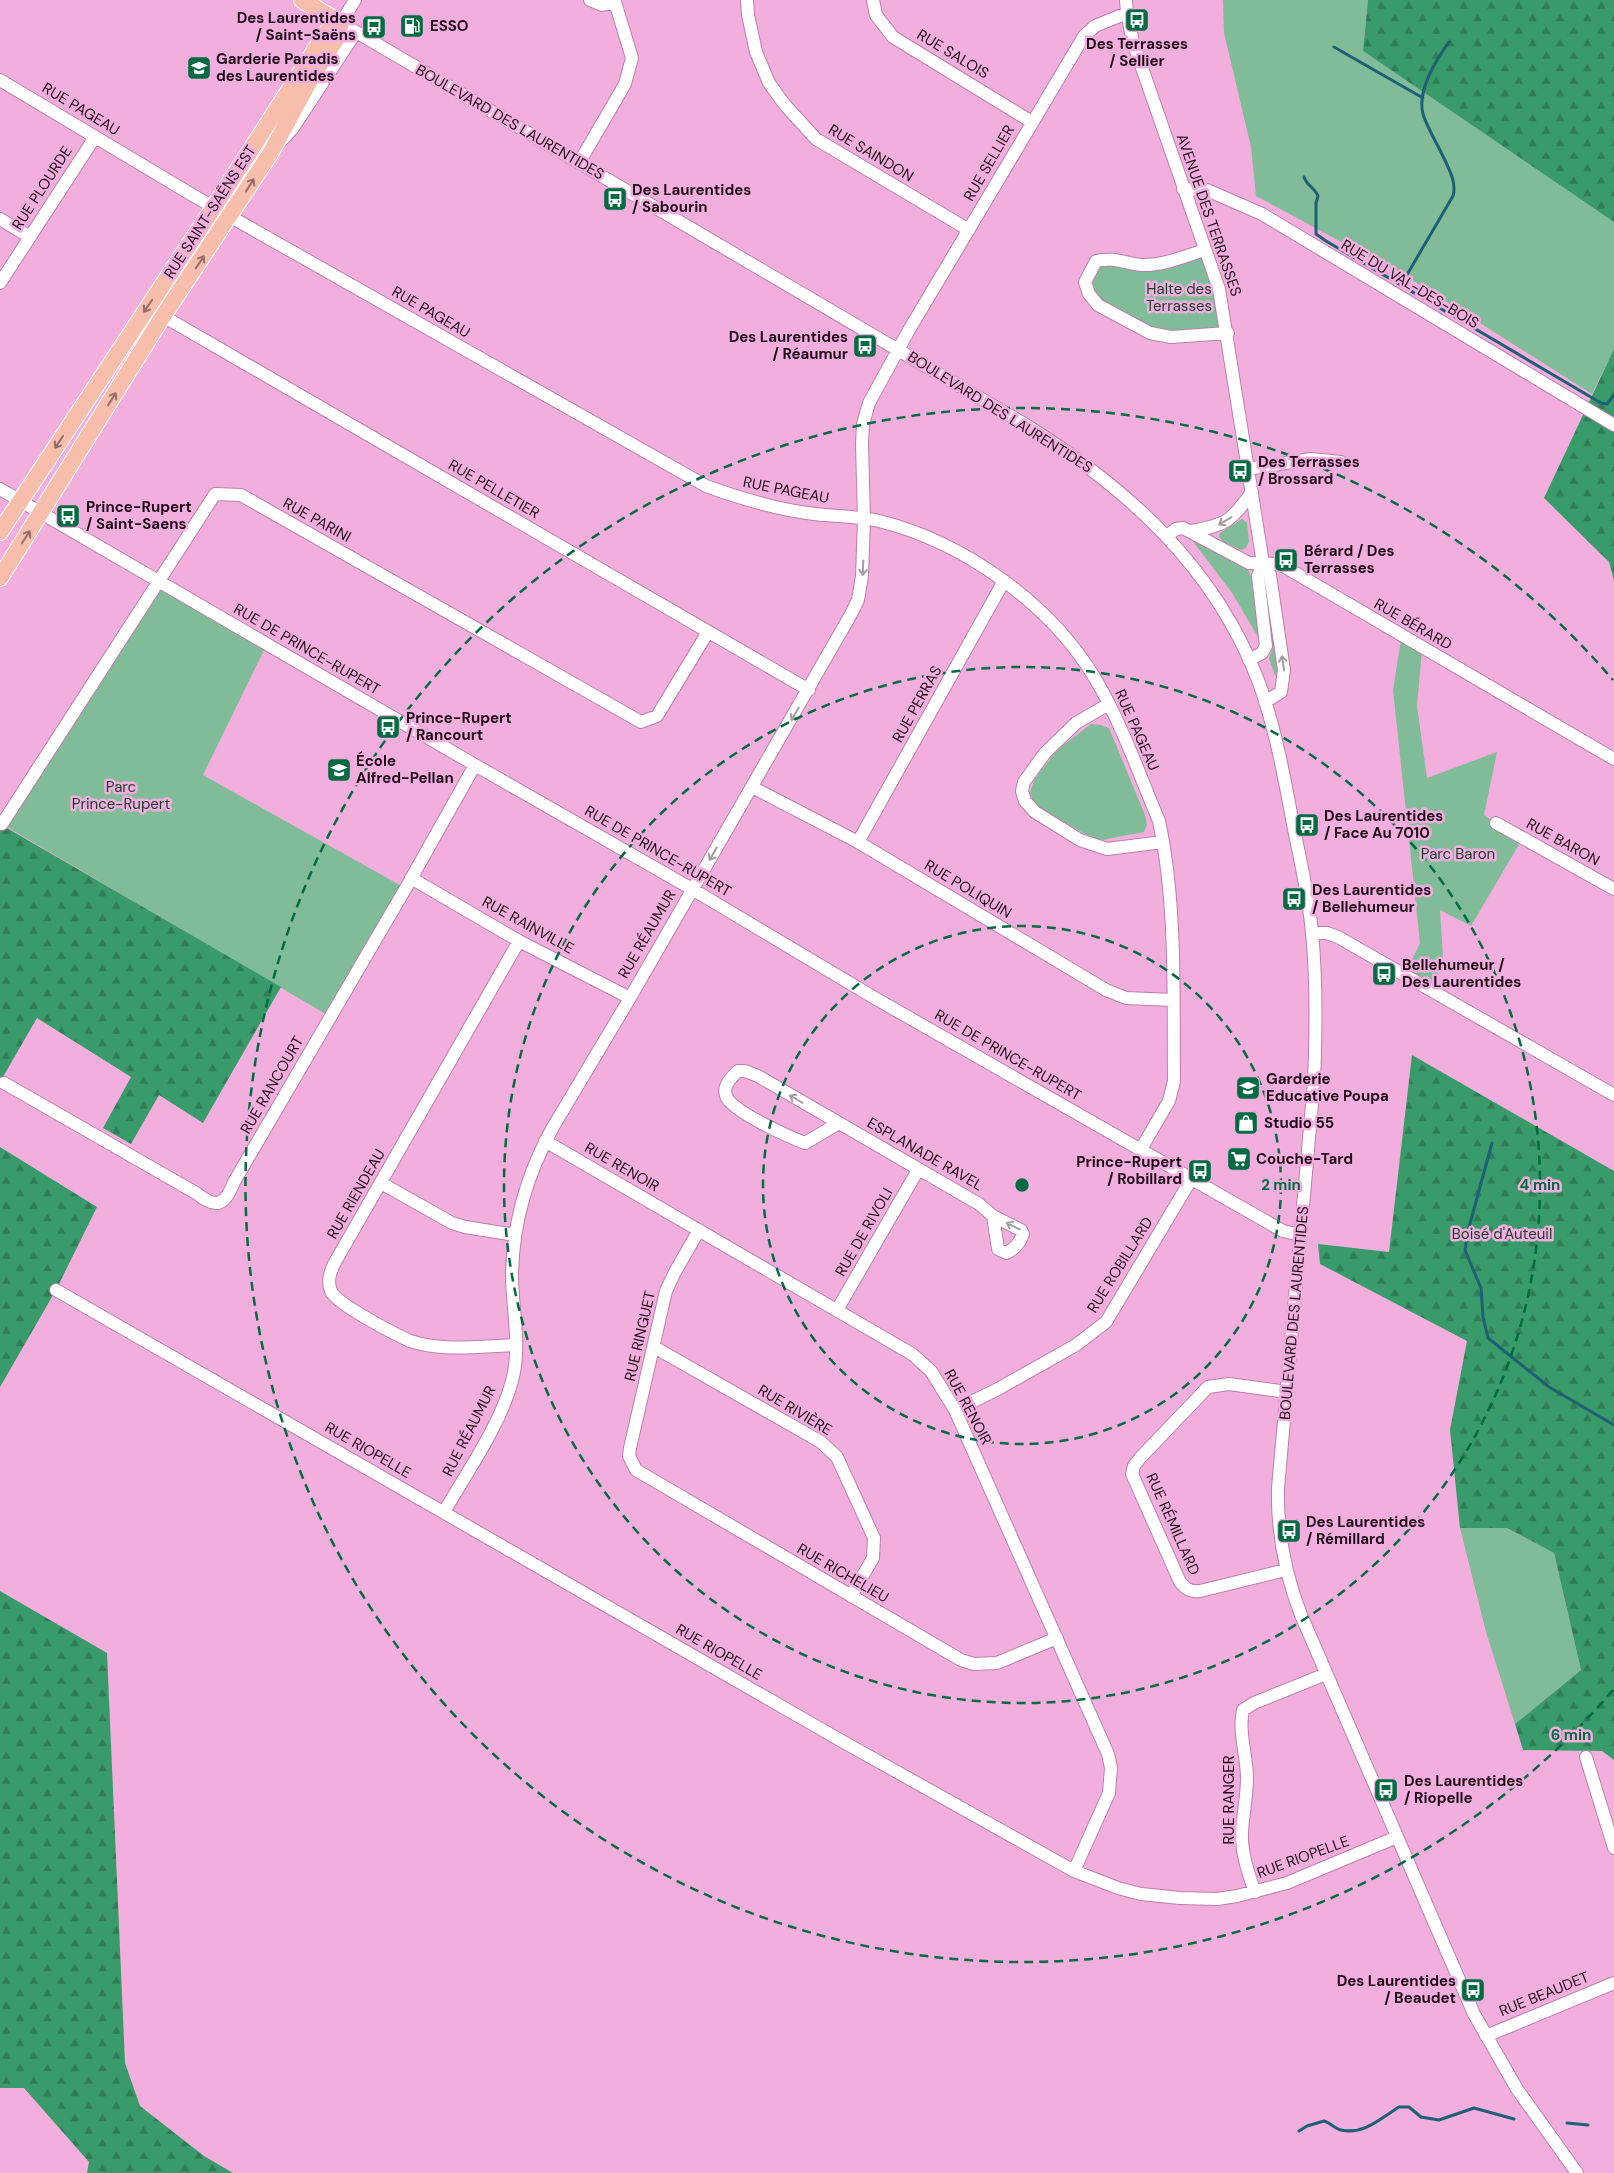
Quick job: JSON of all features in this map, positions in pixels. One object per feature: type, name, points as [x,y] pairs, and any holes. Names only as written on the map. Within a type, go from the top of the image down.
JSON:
[{"type":"main road","name":"BOULEVARD DES LAURENTIDES","points":[[302,0],[341,23]]},
{"type":"main road","name":"RUE SAINT-SAËNS EST","points":[[0,578],[164,316],[270,154],[314,73],[337,38],[341,23]]},
{"type":"main road","name":"RUE SAINT-SAËNS EST","points":[[0,532],[326,33],[341,23]]},
{"type":"street","points":[[341,23],[355,0]]},
{"type":"street","points":[[579,163],[625,84],[632,58],[617,1],[602,5],[590,0]]},
{"type":"street","name":"RUE SAINDON","points":[[747,0],[748,15],[756,52],[769,83],[785,105],[816,139],[969,230]]},
{"type":"street","name":"RUE SALOIS","points":[[872,0],[876,14],[893,37],[1032,122]]},
{"type":"street","name":"AVENUE DES TERRASSES","points":[[1126,0],[1133,42],[1219,289],[1228,332],[1263,563],[1270,575],[1284,676],[1281,692],[1265,702]]},
{"type":"street","name":"RUE SELLIER","points":[[898,350],[1084,36],[1095,26],[1127,13]]},
{"type":"street","name":"BOULEVARD DES LAURENTIDES","points":[[341,23],[1026,425],[1080,459],[1136,505],[1167,536],[1209,590],[1249,660],[1265,702],[1288,801],[1308,902],[1312,933],[1315,1064],[1278,1501],[1280,1536],[1286,1570],[1301,1615],[1466,1996],[1486,2036],[1533,2114],[1577,2173]]},
{"type":"street","name":"RUE SAINT-SAËNS EST","points":[[270,154],[293,128],[356,32]]},
{"type":"street","name":"RUE PAGEAU","points":[[0,80],[214,207],[706,486],[747,501],[807,513],[878,521],[911,531],[956,550],[1004,581],[1030,602],[1061,633],[1095,678],[1109,704],[1159,821],[1168,876],[1174,1000],[1174,1081],[1169,1101],[1141,1149]]},
{"type":"street","name":"RUE PLOURDE","points":[[0,283],[95,137]]},
{"type":"street","name":"RUE DU VAL-DES-BOIS","points":[[1183,189],[1208,190],[1262,214],[1614,425]]},
{"type":"street","points":[[0,220],[30,237]]},
{"type":"street","points":[[1205,250],[1159,264],[1140,265],[1109,258],[1096,261],[1085,282],[1089,294],[1098,305],[1150,333],[1171,337],[1228,332]]},
{"type":"street","name":"RUE PELLETIER","points":[[164,316],[809,690]]},
{"type":"street","name":"RUE RÉAUMUR","points":[[444,1512],[504,1405],[512,1381],[516,1345],[512,1280],[515,1235],[531,1172],[545,1141],[809,690],[858,600],[862,576],[864,519],[863,424],[869,403],[898,350]]},
{"type":"street","points":[[1248,469],[1311,459],[1341,462]]},
{"type":"street","name":"RUE DE PRINCE-RUPERT","points":[[0,489],[475,765],[692,888],[873,997],[1283,1231],[1301,1235]]},
{"type":"street","points":[[1167,536],[1181,528],[1191,531],[1215,527],[1227,521],[1252,492]]},
{"type":"street","name":"RUE PARINI","points":[[2,824],[215,494],[241,496],[641,722],[657,716],[708,632]]},
{"type":"street","name":"RUE BÉRARD","points":[[1191,531],[1249,563],[1280,564],[1614,759]]},
{"type":"street","name":"AVENUE DES TERRASSES","points":[[1249,660],[1262,653],[1266,646],[1258,576],[1263,563]]},
{"type":"street","name":"RUE PERRAS","points":[[858,842],[1004,581]]},
{"type":"street","points":[[1109,704],[1076,723],[1044,753],[1024,782],[1022,792],[1025,801],[1035,812],[1080,840],[1107,849],[1163,842]]},
{"type":"street","name":"RUE RANCOURT","points":[[4,1083],[196,1194],[206,1202],[214,1204],[223,1201],[230,1193],[239,1173],[475,765]]},
{"type":"street","name":"RUE POLIQUIN","points":[[752,787],[858,842],[1106,990],[1126,998],[1174,1000]]},
{"type":"street","name":"RUE BARON","points":[[1496,823],[1614,889]]},
{"type":"street","name":"RUE RAINVILLE","points":[[411,878],[519,941],[630,998]]},
{"type":"street","points":[[1312,933],[1327,933],[1338,937],[1614,1095]]},
{"type":"street","name":"RUE RIENDEAU","points":[[516,1345],[449,1348],[422,1344],[398,1335],[341,1302],[331,1292],[328,1278],[334,1264],[519,941]]},
{"type":"street","name":"ESPLANADE RAVEL","points":[[838,1123],[805,1142],[782,1134],[733,1104],[726,1097],[725,1088],[729,1080],[738,1072],[758,1076],[978,1204],[993,1216]]},
{"type":"street","name":"RUE RENOIR","points":[[545,1141],[912,1354],[923,1363],[941,1385],[955,1410],[1105,1746],[1111,1768],[1109,1793],[1074,1872]]},
{"type":"street","name":"RUE DE RIVOLI","points":[[837,1310],[918,1170]]},
{"type":"street","name":"RUE ROBILLARD","points":[[955,1410],[998,1390],[1076,1345],[1106,1322],[1192,1178]]},
{"type":"street","points":[[381,1183],[452,1223],[515,1235]]},
{"type":"street","name":"RUE RINGUET","points":[[630,1456],[670,1281],[699,1230]]},
{"type":"street","name":"RUE RIOPELLE","points":[[56,1290],[1074,1872],[1141,1894],[1218,1899],[1255,1892],[1287,1883],[1397,1837]]},
{"type":"street","name":"RUE RIVIÈRE","points":[[654,1347],[821,1442],[837,1457],[874,1538],[873,1558],[851,1596]]},
{"type":"street","name":"RUE RÉMILLARD","points":[[1286,1570],[1200,1591],[1192,1592],[1185,1588],[1176,1573],[1132,1474],[1134,1466],[1140,1458],[1208,1387],[1229,1384],[1287,1392]]},
{"type":"street","name":"RUE RICHELIEU","points":[[630,1456],[636,1470],[643,1476],[961,1660],[974,1664],[997,1664],[1056,1638]]},
{"type":"street","name":"RUE RANGER","points":[[1255,1892],[1249,1874],[1242,1834],[1247,1780],[1240,1721],[1243,1710],[1254,1703],[1326,1674]]},
{"type":"street","points":[[1586,1757],[1614,1848]]},
{"type":"street","name":"RUE BEAUDET","points":[[1486,2036],[1614,1983]]},
{"type":"green space","points":[[1223,0],[1368,0],[1363,51],[1614,222],[1614,349],[1592,394],[1412,280],[1256,196],[1251,147],[1224,33]]},
{"type":"green space","points":[[1368,0],[1614,0],[1614,222],[1363,51]]},
{"type":"green space","name":"Halte des Terrasses","points":[[1205,250],[1228,333],[1171,337],[1089,294],[1096,261],[1140,265]]},
{"type":"green space","points":[[1614,349],[1614,580],[1609,562],[1544,498]]},
{"type":"green space","points":[[1242,519],[1247,523],[1249,541],[1246,548],[1241,550],[1222,541],[1219,536],[1220,533]]},
{"type":"green space","points":[[1192,540],[1248,569],[1253,582],[1261,642],[1232,593]]},
{"type":"green space","name":"Parc Prince-Rupert","points":[[159,581],[267,644],[203,775],[405,888],[329,1016],[2,824]]},
{"type":"green space","points":[[1266,586],[1279,671],[1275,676],[1269,658],[1272,650],[1264,588]]},
{"type":"green space","name":"Parc Baron","points":[[1401,639],[1422,650],[1417,706],[1427,778],[1497,752],[1484,815],[1521,841],[1471,926],[1440,910],[1443,958],[1434,985],[1407,970],[1420,943],[1393,690]]},
{"type":"green space","points":[[1091,724],[1109,728],[1145,815],[1147,825],[1144,832],[1097,841],[1035,805],[1030,793],[1034,780],[1057,750]]},
{"type":"green space","points":[[0,824],[281,987],[203,1123],[159,1095],[131,1144],[103,1128],[131,1077],[37,1018],[0,1082]]},
{"type":"green space","name":"Boisé d'Auteuil","points":[[1412,1055],[1614,1171],[1614,1760],[1602,1751],[1523,1750],[1515,1724],[1581,1670],[1554,1553],[1507,1528],[1460,1528],[1450,1430],[1467,1341],[1320,1264],[1318,1244],[1389,1252]]},
{"type":"green space","points":[[0,1147],[97,1207],[56,1290],[0,1387]]},
{"type":"green space","points":[[1460,1528],[1507,1528],[1554,1553],[1581,1670],[1515,1724],[1486,1632]]},
{"type":"green space","points":[[0,1591],[107,1653],[125,2063],[140,2106],[204,2156],[233,2173],[87,2173],[89,2162],[24,2088],[0,2088]]},
{"type":"waterway","points":[[1401,285],[1454,192],[1451,174],[1425,120],[1422,105],[1425,86],[1429,76],[1449,42]]},
{"type":"waterway","points":[[1334,47],[1423,98]]},
{"type":"waterway","points":[[1304,177],[1318,196],[1316,203],[1316,234],[1601,403],[1607,404],[1614,395]]},
{"type":"waterway","points":[[1492,1143],[1468,1231],[1465,1250],[1481,1288],[1483,1317],[1488,1338],[1549,1387],[1614,1425]]},
{"type":"waterway","points":[[1299,2131],[1307,2126],[1324,2121],[1341,2130],[1357,2130],[1365,2128],[1399,2107],[1409,2107],[1421,2117],[1439,2120],[1474,2108],[1514,2119]]},
{"type":"waterway","points":[[1567,2123],[1588,2125]]},
{"type":"place","name":"Des Terrasses / Sellier","points":[[1137,20]]},
{"type":"place","name":"ESSO","points":[[412,26]]},
{"type":"place","name":"Des Laurentides / Saint-Saëns","points":[[374,27]]},
{"type":"place","name":"Garderie Paradis des Laurentides","points":[[199,68]]},
{"type":"place","name":"Des Laurentides / Sabourin","points":[[615,199]]},
{"type":"place","name":"Des Laurentides / Réaumur","points":[[865,346]]},
{"type":"place","name":"Des Terrasses / Brossard","points":[[1240,471]]},
{"type":"place","name":"Prince-Rupert / Saint-Saens","points":[[68,516]]},
{"type":"place","name":"Bérard / Des Terrasses","points":[[1286,560]]},
{"type":"place","name":"Prince-Rupert / Rancourt","points":[[388,727]]},
{"type":"place","name":"École Alfred-Pellan","points":[[339,770]]},
{"type":"place","name":"Des Laurentides / Face Au 7010","points":[[1307,825]]},
{"type":"place","name":"Des Laurentides / Bellehumeur","points":[[1294,899]]},
{"type":"place","name":"Bellehumeur / Des Laurentides","points":[[1384,974]]},
{"type":"place","name":"Garderie Educative Poupa","points":[[1248,1088]]},
{"type":"place","name":"Studio 55","points":[[1246,1123]]},
{"type":"place","name":"Couche-Tard","points":[[1239,1159]]},
{"type":"place","name":"Prince-Rupert / Robillard","points":[[1200,1171]]},
{"type":"place","name":"Des Laurentides / Rémillard","points":[[1289,1531]]},
{"type":"place","name":"Des Laurentides / Riopelle","points":[[1386,1790]]},
{"type":"place","name":"Des Laurentides / Beaudet","points":[[1473,1990]]}]
